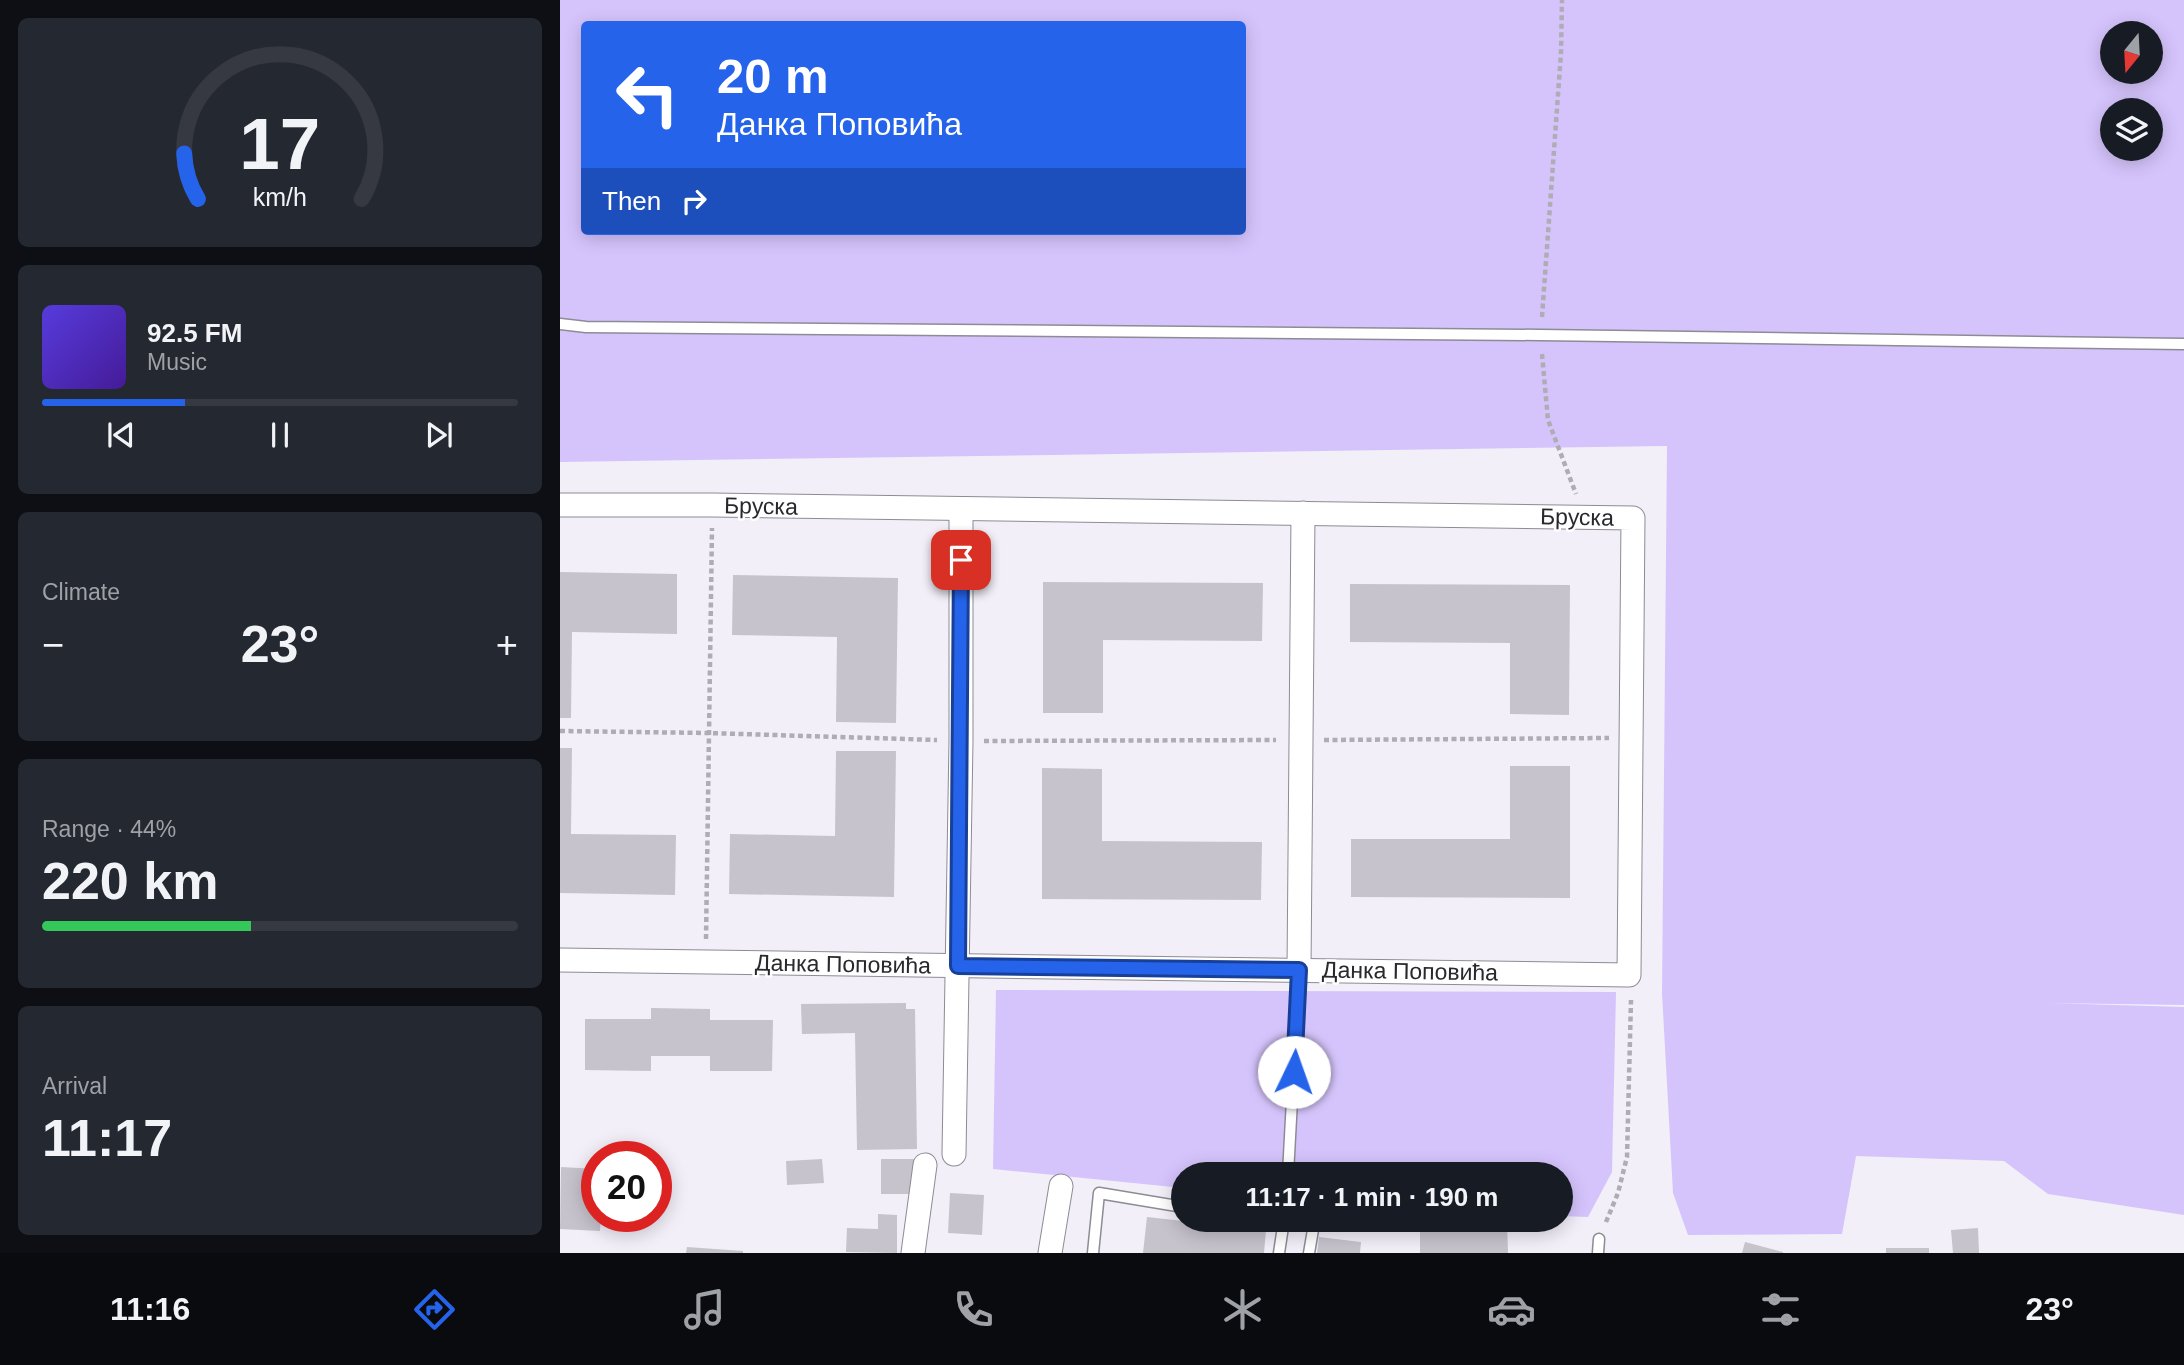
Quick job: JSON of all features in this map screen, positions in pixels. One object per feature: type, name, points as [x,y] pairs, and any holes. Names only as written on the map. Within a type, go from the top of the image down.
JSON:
[{"type":"street","name":"Бруска","points":[[560,505],[1633,518],[1631,737]]},
{"type":"street","points":[[954,1154],[961,741],[961,509]]},
{"type":"street","points":[[1299,970],[1303,513]]},
{"type":"street","points":[[1629,975],[1631,737]]},
{"type":"street","name":"Данка Поповића","points":[[560,960],[1629,975]]},
{"type":"street","points":[[913,1253],[925,1164]]},
{"type":"street","points":[[1051,1253],[1061,1186]]},
{"type":"lane","points":[[560,324],[600,327],[2184,344]]},
{"type":"lane","points":[[1289,1162],[1299,970]]},
{"type":"lane","points":[[1093,1253],[1099,1193],[1171,1205]]},
{"type":"lane","points":[[1279,1253],[1282,1232]]},
{"type":"lane","points":[[1309,1253],[1313,1232]]},
{"type":"lane","points":[[1598,1253],[1599,1239]]},
{"type":"path","points":[[1562,0],[1561,53],[1541,335],[1548,420],[1586,517]]},
{"type":"path","points":[[706,961],[712,505]]},
{"type":"path","points":[[560,731],[961,741],[1631,737]]},
{"type":"path","points":[[1599,1239],[1618,1193],[1627,1157],[1631,996],[1629,975]]},
{"type":"shaded area","points":[[560,0],[2184,0],[2184,1005],[2049,1003],[2184,1007],[2184,1215],[2048,1194],[2004,1161],[1856,1156],[1842,1234],[1688,1235],[1673,1193],[1662,993],[1667,446],[560,462]]},
{"type":"shaded area","points":[[996,990],[1616,992],[1612,1172],[1588,1217],[1573,1216],[1573,1162],[1171,1162],[1171,1187],[993,1169]]},
{"type":"building","points":[[560,572],[677,574],[677,634],[572,632],[571,718],[560,718]]},
{"type":"building","points":[[733,575],[898,578],[896,723],[836,722],[837,637],[732,635]]},
{"type":"building","points":[[1043,582],[1263,583],[1262,641],[1103,640],[1103,713],[1043,713]]},
{"type":"building","points":[[1350,584],[1570,585],[1569,715],[1510,714],[1510,643],[1350,642]]},
{"type":"building","points":[[560,748],[572,748],[571,834],[676,835],[675,895],[560,893]]},
{"type":"building","points":[[836,751],[896,751],[894,897],[729,894],[730,834],[835,836]]},
{"type":"building","points":[[1510,766],[1570,766],[1570,898],[1351,897],[1351,839],[1510,839]]},
{"type":"building","points":[[1042,768],[1102,769],[1102,841],[1262,842],[1261,900],[1042,899]]},
{"type":"building","points":[[906,1003],[906,1009],[915,1009],[917,1149],[857,1150],[855,1033],[802,1034],[801,1004]]},
{"type":"building","points":[[651,1008],[710,1009],[710,1020],[773,1020],[772,1071],[710,1071],[710,1056],[651,1056],[651,1071],[585,1070],[585,1019],[651,1019]]},
{"type":"building","points":[[822,1159],[824,1183],[787,1185],[786,1161]]},
{"type":"building","points":[[881,1159],[915,1159],[916,1194],[881,1194]]},
{"type":"building","points":[[561,1167],[581,1168],[581,1230],[560,1229]]},
{"type":"building","points":[[950,1193],[984,1195],[982,1235],[948,1233]]},
{"type":"building","points":[[878,1214],[897,1215],[897,1253],[846,1252],[847,1228],[878,1229]]},
{"type":"building","points":[[1147,1217],[1171,1220],[1171,1232],[1266,1232],[1264,1253],[1143,1253]]},
{"type":"building","points":[[1978,1228],[1979,1253],[1953,1253],[1951,1230]]},
{"type":"building","points":[[1420,1232],[1507,1232],[1508,1253],[1420,1253]]},
{"type":"building","points":[[1319,1237],[1361,1242],[1360,1253],[1317,1253]]},
{"type":"building","points":[[1745,1242],[1783,1252],[1783,1253],[1742,1253]]},
{"type":"building","points":[[687,1247],[743,1251],[743,1253],[686,1253]]},
{"type":"building","points":[[1886,1248],[1929,1248],[1929,1253],[1886,1253]]},
{"type":"route","points":[[961,560],[958,966],[1299,970],[1294,1072]]}]
